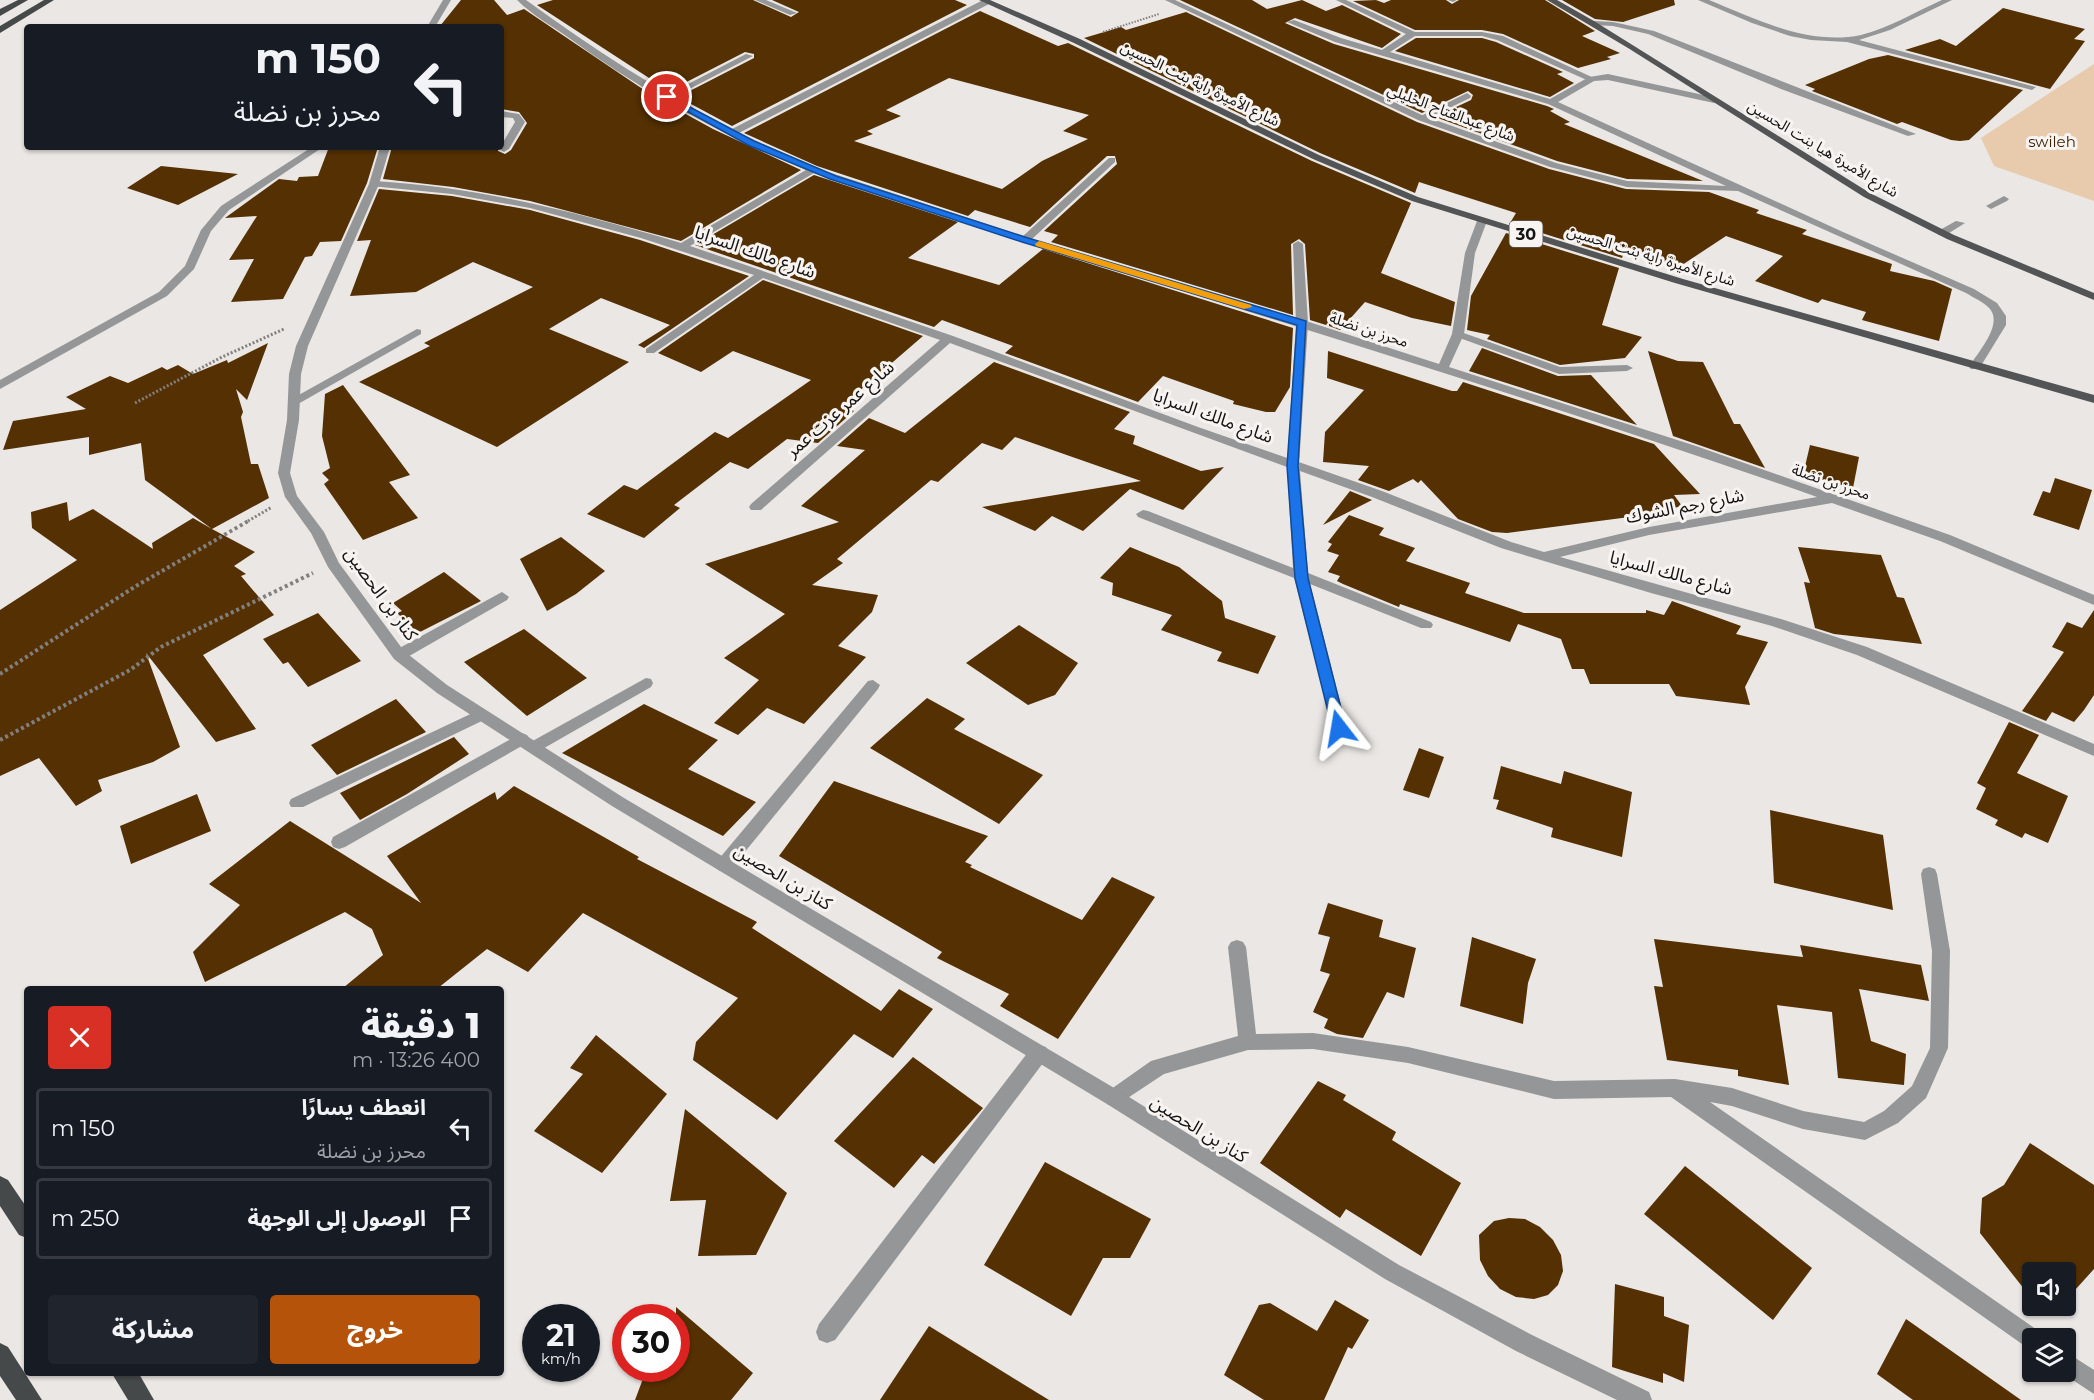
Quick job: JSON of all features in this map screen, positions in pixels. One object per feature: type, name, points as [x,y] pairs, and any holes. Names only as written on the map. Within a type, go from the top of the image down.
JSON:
[{"type":"highway","points":[[0,14],[24,0]]},
{"type":"highway","points":[[0,30],[50,0]]},
{"type":"highway","points":[[0,1187],[24,1223]]},
{"type":"highway","points":[[0,1355],[30,1400]]},
{"type":"highway","points":[[126,1376],[142,1400]]},
{"type":"main road","name":"شارع الأميرة هيا بنت الحسين","points":[[1551,0],[1594,23],[1825,171],[1942,233],[2094,297]]},
{"type":"main road","name":"شارع الأميرة راية بنت الحسين","points":[[985,1],[1077,41],[1354,174],[1415,199],[1482,221],[1976,367],[2094,399]]},
{"type":"street","points":[[432,24],[447,0]]},
{"type":"street","name":"محرز بن نضلة","points":[[521,0],[596,54],[667,97],[732,133],[813,170],[1025,240],[1302,323],[1692,449],[1945,538],[2094,600]]},
{"type":"street","points":[[759,0],[793,14]]},
{"type":"street","name":"شارع عبدالفتاح الخليلي","points":[[1169,0],[1420,118],[1553,165],[1614,183],[1674,188],[1741,189]]},
{"type":"street","points":[[1340,0],[1413,34]]},
{"type":"street","points":[[1702,0],[1774,28],[1816,37],[1847,40],[2032,87]]},
{"type":"street","points":[[1847,40],[1883,29],[1948,0]]},
{"type":"street","points":[[732,133],[985,1]]},
{"type":"street","points":[[1291,21],[1325,36],[1551,102],[1970,291],[1994,305],[2000,316],[2000,326],[1976,367]]},
{"type":"street","points":[[1594,23],[1609,23],[1648,31],[1743,71],[1911,134]]},
{"type":"street","points":[[1383,53],[1413,34],[1446,31],[1482,34],[1500,38],[1592,79]]},
{"type":"street","points":[[667,97],[749,56]]},
{"type":"street","points":[[1551,102],[1592,79],[1608,77],[1714,100]]},
{"type":"street","points":[[1420,118],[1467,96]]},
{"type":"street","points":[[504,114],[516,116],[520,120],[504,149]]},
{"type":"street","points":[[0,386],[163,294],[190,267],[206,230],[225,208],[313,150]]},
{"type":"street","name":"كناز بن الحصين","points":[[384,150],[374,184],[302,346],[295,374],[294,401],[284,473],[291,496],[317,532],[333,564],[399,655],[442,689],[481,715],[724,865],[1114,1098],[1392,1272],[1524,1343],[1641,1400]]},
{"type":"street","points":[[1025,240],[1112,160]]},
{"type":"street","points":[[682,247],[813,170]]},
{"type":"street","name":"شارع مالك السرايا","points":[[374,184],[417,186],[501,200],[626,230],[682,247],[949,338],[1293,466],[1377,494],[1506,545],[1633,584],[1776,622],[1862,651],[2094,750]]},
{"type":"street","points":[[1991,206],[2004,199]]},
{"type":"street","points":[[1442,370],[1458,334],[1470,252],[1482,221]]},
{"type":"street","points":[[1942,233],[1960,223]]},
{"type":"street","points":[[1298,244],[1302,323],[1293,466],[1301,578],[1339,728]]},
{"type":"street","points":[[650,351],[761,275]]},
{"type":"street","points":[[294,401],[417,332]]},
{"type":"street","points":[[1458,334],[1559,371],[1627,368]]},
{"type":"street","name":"شارع عمر عزت عمر","points":[[756,507],[949,338]]},
{"type":"street","name":"شارع رجم الشوك","points":[[1545,556],[1649,531],[1833,498]]},
{"type":"street","points":[[1143,514],[1301,578],[1426,625]]},
{"type":"street","points":[[399,655],[502,597]]},
{"type":"street","points":[[339,842],[646,683]]},
{"type":"street","points":[[724,865],[873,685]]},
{"type":"street","points":[[297,803],[481,715]]},
{"type":"street","points":[[1114,1098],[1158,1067],[1248,1042],[1313,1041],[1408,1055],[1522,1084],[1554,1089],[1675,1088],[1732,1097],[1838,1128],[1865,1131],[1891,1116],[1919,1092],[1939,1048],[1941,951],[1929,874]]},
{"type":"street","points":[[1237,947],[1248,1042]]},
{"type":"street","points":[[827,1332],[1039,1053]]},
{"type":"street","points":[[1675,1088],[2022,1333]]},
{"type":"street","points":[[2076,1370],[2094,1383]]},
{"type":"path","points":[[1077,41],[1182,6]]},
{"type":"path","points":[[135,403],[222,357],[315,315]]},
{"type":"path","points":[[0,674],[136,586],[291,496]]},
{"type":"path","points":[[0,740],[130,670],[161,647],[333,564]]},
{"type":"green space","name":"swileh","points":[[2094,64],[2094,201],[1994,166],[1981,138]]},
{"type":"building","points":[[461,0],[494,0],[507,15],[524,9],[653,96],[713,129],[801,170],[681,241],[530,201],[453,187],[383,179],[391,150],[498,150],[505,154],[511,150],[527,123],[519,112],[504,110],[504,24],[442,24]]},
{"type":"building","points":[[553,0],[753,0],[791,17],[799,12],[772,0],[955,0],[967,5],[732,126],[678,97],[754,58],[754,54],[745,52],[669,91],[537,5]]},
{"type":"building","points":[[1180,0],[1252,0],[1267,9],[1302,0],[1326,11],[1342,5],[1401,34],[1382,48],[1295,18],[1285,23],[1334,44],[1547,106],[1554,109],[1550,111],[1570,122],[1564,124],[1703,181],[1627,179],[1557,161],[1435,117],[1471,100],[1473,95],[1468,91],[1422,113]]},
{"type":"building","points":[[1376,0],[1384,3],[1391,0],[1446,0],[1452,4],[1459,0],[1545,0],[1595,31],[1582,36],[1620,53],[1607,57],[1611,59],[1578,68],[1503,34],[1482,30],[1415,30],[1353,1]]},
{"type":"building","points":[[1562,0],[1674,0],[1675,5],[1623,22],[1595,19]]},
{"type":"building","points":[[2003,8],[2085,29],[2074,39],[2085,41],[2050,89],[1905,50],[1940,39],[1956,46]]},
{"type":"building","points":[[980,11],[1058,46],[1068,43],[1312,161],[1411,203],[1381,273],[1455,302],[1451,326],[1412,318],[1365,302],[1340,330],[1329,326],[1329,321],[1326,325],[1310,320],[1305,244],[1299,239],[1291,244],[1293,315],[1051,242],[1058,235],[1044,231],[1117,164],[1115,156],[1107,156],[1030,227],[975,210],[968,216],[817,166],[744,133]],"holes":[[[949,78],[1089,115],[1063,131],[1088,139],[1042,161],[1002,189],[854,141],[873,134],[867,131],[901,116],[886,110]]]},
{"type":"building","points":[[1186,12],[1417,122],[1549,169],[1626,189],[1709,192],[1759,210],[1756,213],[1807,230],[1802,234],[1892,264],[1890,271],[1934,281],[1952,289],[1939,341],[1862,320],[1866,312],[1822,299],[1818,303],[1755,281],[1783,256],[1726,236],[1676,269],[1625,249],[1622,258],[1510,223],[1516,213],[1419,182],[1415,193],[1320,153],[1084,38],[1121,27],[1126,30]]},
{"type":"building","points":[[1416,38],[1482,38],[1563,72],[1557,74],[1574,83],[1550,97],[1395,51]]},
{"type":"building","points":[[1888,55],[2023,90],[1969,140],[1960,141],[1951,140],[1902,122],[1897,124],[1812,91],[1815,89],[1805,85],[1869,59]]},
{"type":"building","points":[[328,150],[377,150],[367,183],[341,241],[320,242],[312,256],[305,257],[283,299],[231,302],[254,259],[229,260],[257,216],[225,218],[279,179],[297,181],[299,177],[318,176]]},
{"type":"building","points":[[161,166],[238,174],[178,205],[127,188]]},
{"type":"building","points":[[814,175],[958,222],[908,258],[999,285],[1043,249],[1293,328],[1290,387],[1275,412],[1266,412],[1233,404],[1234,401],[1163,376],[1138,402],[1005,353],[1013,346],[942,320],[934,327],[695,245]]},
{"type":"building","points":[[379,189],[452,196],[530,210],[640,240],[749,276],[644,348],[638,345],[670,325],[601,298],[549,329],[629,362],[497,447],[359,382],[430,346],[424,343],[533,287],[473,262],[416,292],[350,296],[371,240],[357,241]]},
{"type":"building","points":[[1506,233],[1619,268],[1602,325],[1642,337],[1625,358],[1560,365],[1487,339],[1490,335],[1467,330],[1471,296]]},
{"type":"building","points":[[763,280],[923,336],[842,406],[854,411],[818,443],[787,439],[748,469],[730,462],[674,505],[680,508],[644,538],[587,514],[624,485],[637,490],[715,432],[728,438],[811,380],[733,351],[701,372],[658,353]]},
{"type":"building","points":[[268,343],[247,400],[236,389],[243,412],[241,417],[251,464],[258,464],[269,498],[212,529],[145,480],[141,443],[89,455],[89,437],[3,450],[13,421],[86,409],[66,397],[110,376],[128,383],[162,367],[167,370],[178,365],[193,374],[227,360],[228,363]]},
{"type":"building","points":[[1482,348],[1558,376],[1591,375],[1637,425],[1469,371]]},
{"type":"building","points":[[1328,351],[1452,391],[1457,391],[1463,382],[1654,444],[1700,494],[1674,495],[1682,506],[1645,515],[1507,533],[1492,532],[1458,519],[1421,480],[1418,483],[1413,479],[1389,491],[1358,480],[1369,466],[1323,462],[1325,432],[1364,390],[1327,378]]},
{"type":"building","points":[[1648,351],[1678,361],[1703,362],[1734,424],[1740,424],[1765,468],[1673,436]]},
{"type":"building","points":[[994,362],[1130,412],[1114,429],[1135,436],[1133,444],[1201,471],[1224,467],[1183,510],[1130,489],[1083,531],[1052,516],[1035,531],[982,507],[1141,481],[1015,437],[1002,450],[982,443],[938,482],[931,480],[837,559],[843,563],[812,585],[878,595],[872,612],[838,646],[866,657],[804,724],[767,708],[738,735],[714,723],[759,680],[724,658],[785,614],[705,564],[839,522],[801,506],[865,450],[837,446],[869,418],[905,433]]},
{"type":"building","points":[[343,385],[410,475],[389,482],[418,518],[363,540],[324,484],[329,480],[322,473],[330,468],[322,436],[325,394]]},
{"type":"building","points":[[1810,445],[1859,457],[1853,488],[1803,475]]},
{"type":"building","points":[[2055,478],[2092,490],[2079,530],[2033,515],[2043,491],[2050,493]]},
{"type":"building","points":[[1350,491],[1372,500],[1323,525]]},
{"type":"building","points":[[67,502],[69,521],[93,509],[153,549],[152,543],[193,518],[255,552],[234,566],[246,574],[241,576],[274,615],[203,655],[256,729],[216,742],[146,653],[180,747],[153,762],[98,780],[102,791],[76,806],[39,758],[0,776],[0,610],[77,560],[32,528],[31,512]]},
{"type":"building","points":[[1349,515],[1384,528],[1379,535],[1415,548],[1406,561],[1470,583],[1465,593],[1524,613],[1646,613],[1646,610],[1664,615],[1672,601],[1741,626],[1736,634],[1768,642],[1745,687],[1750,705],[1676,696],[1669,684],[1590,684],[1584,669],[1572,669],[1561,639],[1518,624],[1510,642],[1400,604],[1399,607],[1343,584],[1337,581],[1340,576],[1328,572],[1339,555],[1327,551],[1332,544],[1328,542]]},
{"type":"building","points":[[561,537],[605,571],[576,594],[547,611],[520,559]]},
{"type":"building","points":[[1130,547],[1179,567],[1222,601],[1225,618],[1276,636],[1258,674],[1217,661],[1222,652],[1161,630],[1172,615],[1112,595],[1113,583],[1100,578]]},
{"type":"building","points":[[1798,547],[1881,555],[1897,597],[1904,598],[1922,644],[1834,634],[1815,628],[1804,582],[1810,583]]},
{"type":"building","points":[[444,572],[481,601],[418,633],[397,613],[402,611],[393,603]]},
{"type":"building","points":[[2094,610],[2094,695],[2084,710],[2074,722],[2052,712],[2046,721],[2022,711],[2064,652],[2052,647],[2067,622],[2082,628]]},
{"type":"building","points":[[318,613],[361,661],[308,687],[288,662],[283,664],[263,639]]},
{"type":"building","points":[[1019,625],[1078,663],[1055,695],[1028,705],[966,663]]},
{"type":"building","points":[[524,629],[587,678],[527,716],[464,662]]},
{"type":"building","points":[[927,698],[965,719],[954,729],[1043,775],[999,824],[870,748]]},
{"type":"building","points":[[396,699],[426,732],[337,775],[311,745]]},
{"type":"building","points":[[644,704],[718,740],[688,769],[756,802],[723,836],[562,753]]},
{"type":"building","points":[[2009,722],[2039,735],[2017,773],[2068,796],[2048,843],[2025,833],[2022,838],[1995,825],[1998,820],[1976,809],[1986,788],[1977,783]]},
{"type":"building","points":[[454,737],[469,754],[407,794],[360,820],[340,793]]},
{"type":"building","points":[[1419,748],[1444,757],[1429,798],[1403,790]]},
{"type":"building","points":[[1501,766],[1561,784],[1564,771],[1632,792],[1622,857],[1551,837],[1553,828],[1496,809],[1499,800],[1493,799]]},
{"type":"building","points":[[834,781],[988,836],[965,862],[972,865],[970,867],[1082,920],[1112,877],[1155,897],[1058,1039],[1000,1006],[1009,994],[937,958],[942,952],[779,856]]},
{"type":"building","points":[[514,786],[639,857],[637,859],[757,922],[752,928],[881,1011],[899,989],[933,1009],[893,1058],[854,1034],[777,1120],[693,1060],[696,1042],[738,998],[583,913],[528,972],[487,949],[441,986],[345,986],[383,955],[372,929],[345,912],[205,982],[193,952],[240,905],[209,884],[290,821],[421,903],[387,856],[495,792],[497,800]]},
{"type":"building","points":[[197,794],[211,831],[131,864],[120,826]]},
{"type":"building","points":[[1770,810],[1883,835],[1893,910],[1774,883]]},
{"type":"building","points":[[1328,903],[1383,920],[1379,937],[1416,948],[1404,998],[1387,992],[1363,1038],[1337,1034],[1324,1028],[1328,1019],[1313,1012],[1330,974],[1320,971],[1330,937],[1318,934]]},
{"type":"building","points":[[1472,937],[1536,959],[1528,983],[1523,1024],[1460,1006]]},
{"type":"building","points":[[1654,939],[1803,957],[1800,945],[1921,965],[1929,1001],[1859,989],[1871,1041],[1906,1054],[1904,1085],[1838,1078],[1832,1012],[1777,1005],[1789,1085],[1738,1076],[1738,1070],[1667,1060],[1654,986],[1663,987]]},
{"type":"building","points":[[596,1035],[667,1094],[602,1173],[534,1131],[583,1074],[570,1068]]},
{"type":"building","points":[[913,1057],[983,1108],[934,1164],[922,1155],[894,1188],[834,1141]]},
{"type":"building","points":[[1318,1081],[1346,1095],[1343,1100],[1396,1132],[1392,1140],[1461,1183],[1421,1256],[1346,1209],[1340,1218],[1260,1163]]},
{"type":"building","points":[[685,1109],[787,1193],[756,1255],[698,1256],[706,1200],[670,1201]]},
{"type":"building","points":[[2030,1143],[2094,1185],[2094,1269],[2076,1289],[2076,1262],[2022,1262],[2022,1286],[1980,1233],[1982,1198],[2004,1185]]},
{"type":"building","points":[[1045,1162],[1151,1219],[1130,1258],[1103,1258],[1071,1316],[984,1265]]},
{"type":"building","points":[[1685,1166],[1812,1268],[1773,1320],[1644,1214]]},
{"type":"building","points":[[1509,1218],[1525,1219],[1540,1227],[1553,1240],[1561,1255],[1563,1271],[1558,1285],[1548,1295],[1534,1299],[1516,1297],[1500,1289],[1488,1276],[1480,1260],[1479,1235],[1494,1221]]},
{"type":"building","points":[[1615,1284],[1664,1297],[1664,1316],[1689,1325],[1684,1382],[1663,1373],[1663,1383],[1612,1367]]},
{"type":"building","points":[[1335,1300],[1369,1320],[1352,1349],[1348,1347],[1324,1400],[1264,1400],[1224,1375],[1259,1305],[1270,1303],[1317,1331]]},
{"type":"building","points":[[690,1319],[753,1373],[731,1400],[635,1400],[642,1382],[690,1382]]},
{"type":"building","points":[[1906,1319],[2021,1400],[1913,1400],[1877,1374]]},
{"type":"building","points":[[929,1326],[1049,1400],[880,1400]]},
{"type":"slow traffic","points":[[1039,244],[1247,307]]},
{"type":"route","points":[[667,97],[751,143],[833,178],[1025,240],[1302,323],[1293,466],[1301,578],[1339,728]]}]
